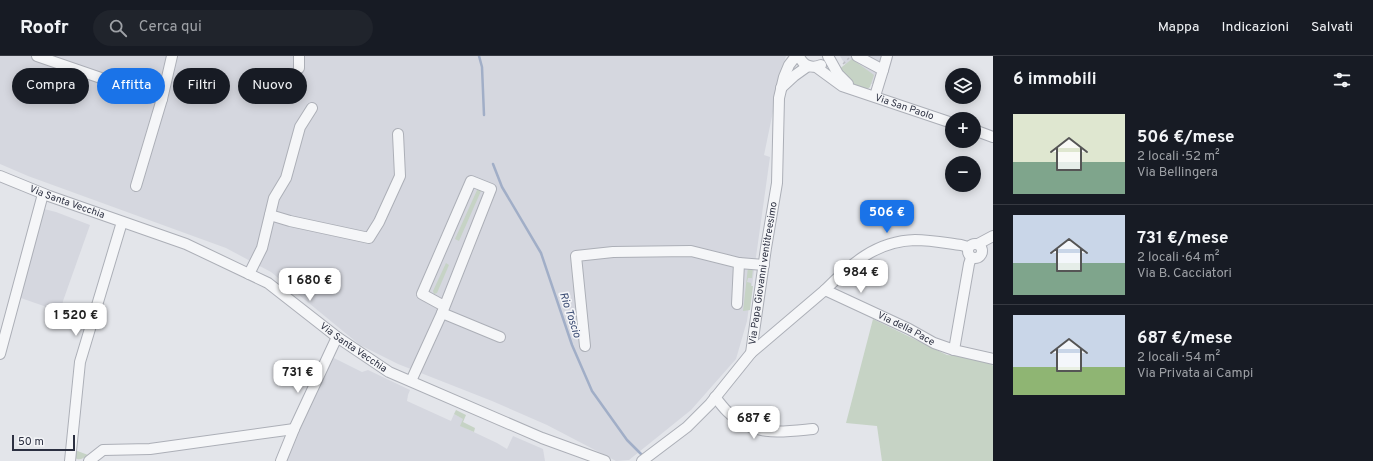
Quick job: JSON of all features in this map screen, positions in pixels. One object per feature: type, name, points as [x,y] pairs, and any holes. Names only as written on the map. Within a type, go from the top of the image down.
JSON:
[{"type":"street","points":[[36,56],[97,77]]},
{"type":"street","points":[[165,86],[172,56]]},
{"type":"street","points":[[299,56],[299,68]]},
{"type":"street","name":"Via San Paolo","points":[[798,56],[801,61],[842,86],[945,121]]},
{"type":"street","name":"Via Papa Giovanni ventitreesimo","points":[[642,461],[686,427],[715,398],[751,354],[777,183],[779,98],[784,77],[789,65],[798,56]]},
{"type":"street","points":[[782,88],[794,76],[823,63],[828,56]]},
{"type":"street","name":"Via San Paolo","points":[[828,56],[838,74],[845,82],[856,90]]},
{"type":"street","points":[[858,56],[883,70]]},
{"type":"street","points":[[875,96],[887,56]]},
{"type":"street","points":[[136,186],[161,104]]},
{"type":"street","points":[[249,274],[262,248],[274,198],[286,178],[300,127],[312,108]]},
{"type":"street","points":[[981,132],[993,136]]},
{"type":"street","points":[[270,215],[290,221],[369,238],[379,222],[400,176],[398,134]]},
{"type":"street","name":"Via Santa Vecchia","points":[[0,176],[43,194],[186,244],[268,283],[337,337],[389,372],[542,438],[605,461]]},
{"type":"street","points":[[411,381],[443,310],[491,189],[471,181],[422,294],[443,310],[500,337]]},
{"type":"street","points":[[0,354],[43,194]]},
{"type":"street","points":[[70,461],[80,362],[122,222]]},
{"type":"street","points":[[751,354],[825,290],[853,263],[877,248],[902,241],[915,240],[968,247],[974,243],[978,244],[993,236]]},
{"type":"street","points":[[971,258],[976,258],[981,255],[982,249],[978,244]]},
{"type":"street","points":[[968,247],[967,252],[971,258]]},
{"type":"street","points":[[585,346],[576,256],[613,252],[691,251],[739,263],[764,265]]},
{"type":"street","points":[[954,350],[971,258]]},
{"type":"street","points":[[737,304],[739,263]]},
{"type":"street","name":"Via della Pace","points":[[825,290],[909,329],[934,343],[954,350],[993,359]]},
{"type":"street","points":[[281,461],[294,429],[337,337]]},
{"type":"street","points":[[715,398],[730,414],[745,425],[763,432],[813,429]]},
{"type":"street","points":[[89,461],[103,450],[150,449],[294,429]]},
{"type":"shaded area","points":[[0,56],[786,56],[782,68],[764,155],[770,157],[747,321],[736,359],[691,410],[629,460],[616,461],[547,425],[492,401],[398,364],[360,345],[271,272],[226,248],[28,176],[0,164]]},
{"type":"shaded area","points":[[840,56],[883,56],[874,84],[863,84],[852,76]]},
{"type":"shaded area","points":[[44,209],[90,225],[63,301],[61,312],[18,297]]},
{"type":"shaded area","points":[[332,357],[362,372],[368,370],[410,390],[407,401],[451,421],[454,414],[464,419],[461,426],[507,449],[513,436],[543,449],[545,461],[285,461]]},
{"type":"green space","points":[[852,59],[874,75],[870,87],[866,90],[856,88],[838,70]]},
{"type":"green space","points":[[478,188],[481,191],[459,241],[455,239]]},
{"type":"green space","points":[[446,263],[449,265],[437,293],[434,294],[433,291]]},
{"type":"green space","points":[[748,267],[753,268],[752,278],[748,278],[747,282],[751,283],[751,286],[753,286],[750,310],[743,311]]},
{"type":"green space","points":[[873,319],[947,355],[988,359],[993,366],[993,461],[882,461],[877,426],[846,423]]},
{"type":"green space","points":[[456,410],[466,415],[463,422],[475,428],[474,432],[460,426],[463,419],[454,414]]},
{"type":"green space","points":[[75,450],[88,455],[82,459],[77,459],[75,458]]},
{"type":"waterway","name":"Rio Toscio","points":[[479,56],[482,67],[484,115]]},
{"type":"waterway","name":"Rio Toscio","points":[[493,164],[502,187],[541,253],[572,345],[592,391],[627,440],[643,456]]}]
